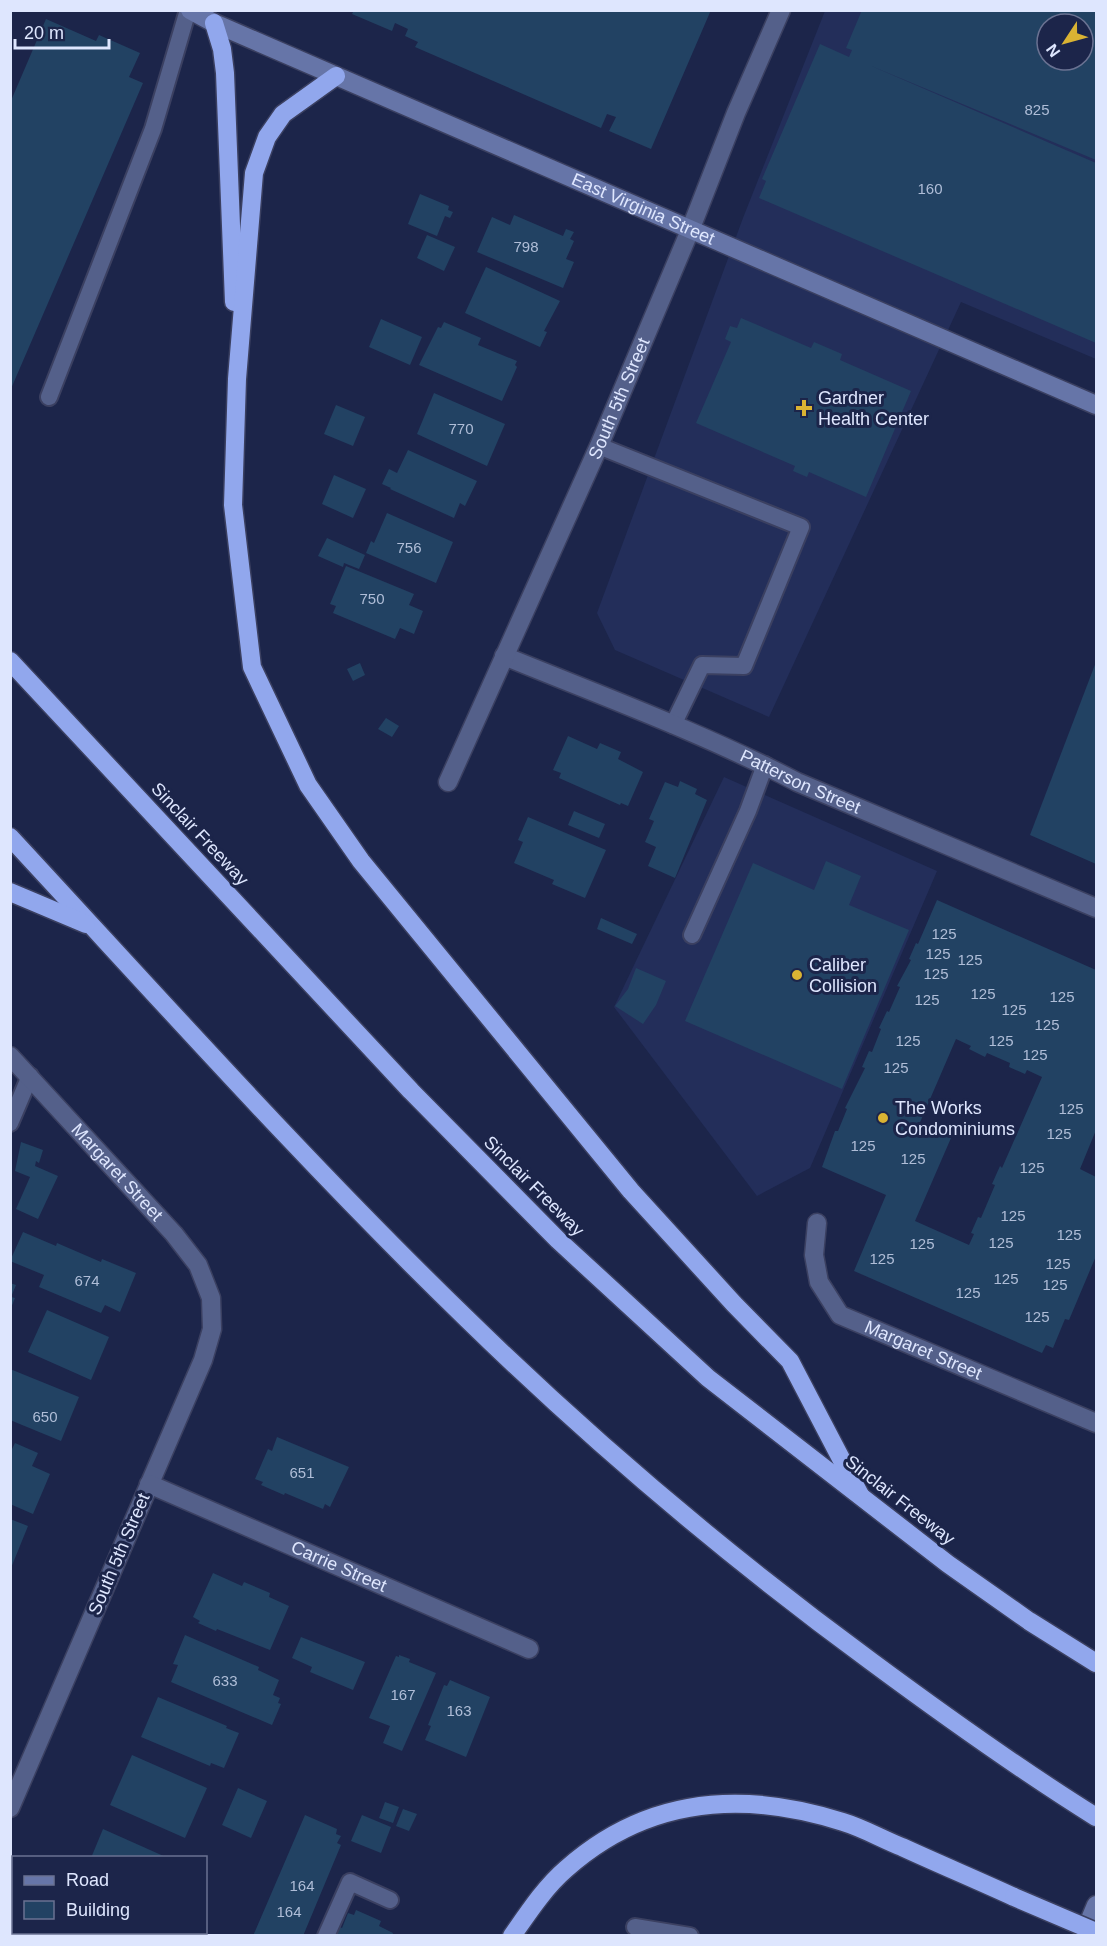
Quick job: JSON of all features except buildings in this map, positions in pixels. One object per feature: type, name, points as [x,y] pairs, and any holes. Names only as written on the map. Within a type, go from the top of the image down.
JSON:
[{"type":"highway","points":[[216,17],[225,74],[237,379]]},
{"type":"highway","points":[[336,76],[283,114],[267,137],[254,173],[237,379],[233,505],[252,667],[308,785],[361,861],[631,1191],[734,1304],[790,1361],[860,1495]]},
{"type":"highway","name":"Sinclair Freeway","points":[[10,662],[411,1091],[558,1240],[708,1378],[948,1564],[1029,1621],[1096,1663]]},
{"type":"highway","points":[[10,837],[331,1182],[468,1320],[626,1467],[786,1599],[928,1704],[1096,1817]]},
{"type":"highway","points":[[10,892],[94,927]]},
{"type":"highway","points":[[512,1935],[564,1870],[604,1839],[647,1818],[696,1806],[730,1803],[791,1808],[844,1822],[1096,1932]]},
{"type":"street","name":"East Virginia Street","points":[[189,10],[216,17],[336,76],[1096,405]]},
{"type":"street","name":"South 5th Street","points":[[448,782],[599,446],[691,228],[736,113],[781,10]]},
{"type":"street","name":"Patterson Street","points":[[504,656],[673,725],[765,765],[797,782],[1096,908]]},
{"type":"street","name":"Margaret Street","points":[[10,1056],[174,1234],[198,1265],[211,1298]]},
{"type":"street","name":"Margaret Street","points":[[817,1223],[814,1255],[819,1282],[840,1315],[1096,1423]]},
{"type":"street","name":"South 5th Street","points":[[10,1808],[203,1360],[212,1329],[211,1298]]},
{"type":"street","name":"Carrie Street","points":[[149,1484],[529,1649]]},
{"type":"street","points":[[1083,1935],[1096,1905]]},
{"type":"lane","points":[[49,397],[153,129],[189,10]]},
{"type":"lane","points":[[599,446],[801,527],[744,666],[702,665],[673,725]]},
{"type":"lane","points":[[692,935],[748,811],[765,765]]},
{"type":"lane","points":[[10,1123],[30,1076]]},
{"type":"lane","points":[[326,1935],[350,1882],[390,1900]]},
{"type":"lane","points":[[635,1927],[690,1935]]},
{"type":"shaded area","points":[[825,11],[1096,11],[1096,359],[961,302],[769,717],[615,650],[597,613],[743,218]]},
{"type":"shaded area","points":[[724,777],[937,871],[810,1168],[757,1196],[614,1007]]},
{"type":"place","name":"Gardner Health Center","points":[[804,408]]},
{"type":"place","name":"Caliber Collision","points":[[797,975]]},
{"type":"place","name":"The Works Condominiums","points":[[883,1118]]}]
